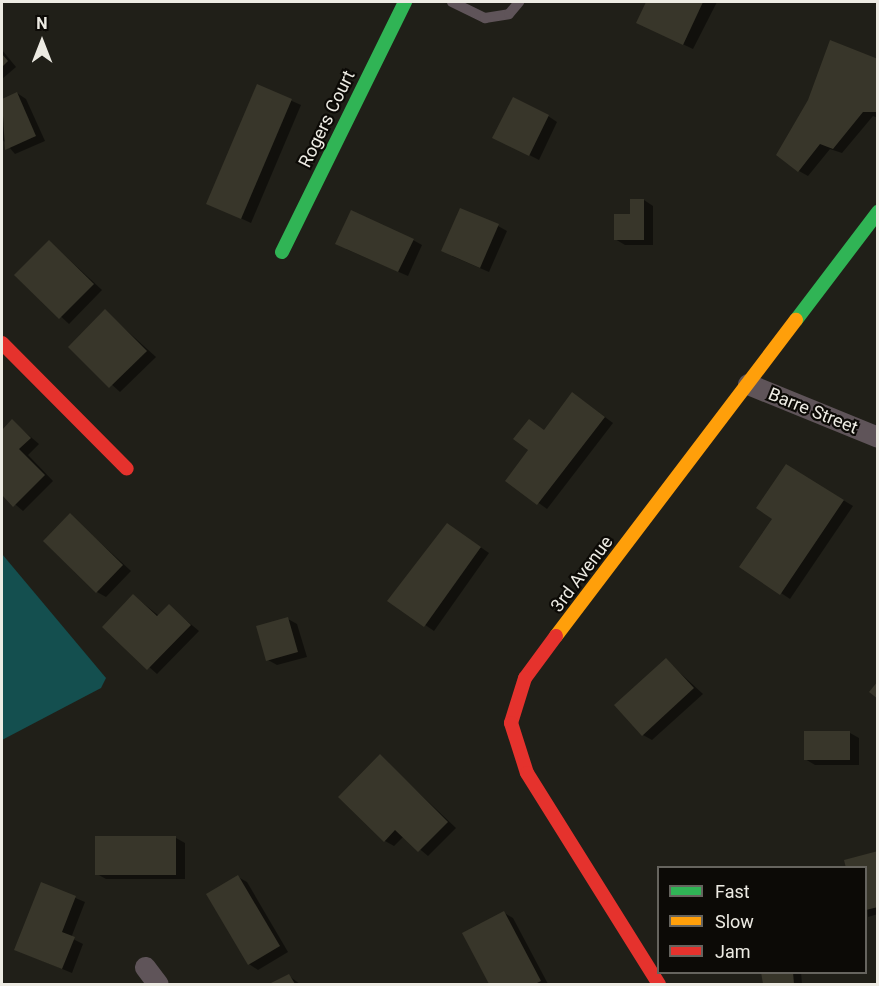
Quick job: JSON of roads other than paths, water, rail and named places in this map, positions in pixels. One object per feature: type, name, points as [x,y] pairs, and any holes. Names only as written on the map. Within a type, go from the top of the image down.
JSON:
[{"type":"street","name":"Rogers Court","points":[[282,252],[405,2]]},
{"type":"street","name":"3rd Avenue","points":[[659,984],[527,773],[511,723],[514,700],[525,678],[878,212]]},
{"type":"street","points":[[2,343],[128,469]]},
{"type":"street","name":"Barre Street","points":[[748,384],[878,438]]},
{"type":"street","points":[[146,967],[158,984]]},
{"type":"lane","points":[[452,2],[485,18],[509,14],[519,2]]},
{"type":"water","points":[[2,554],[106,678],[101,688],[2,740]]}]
